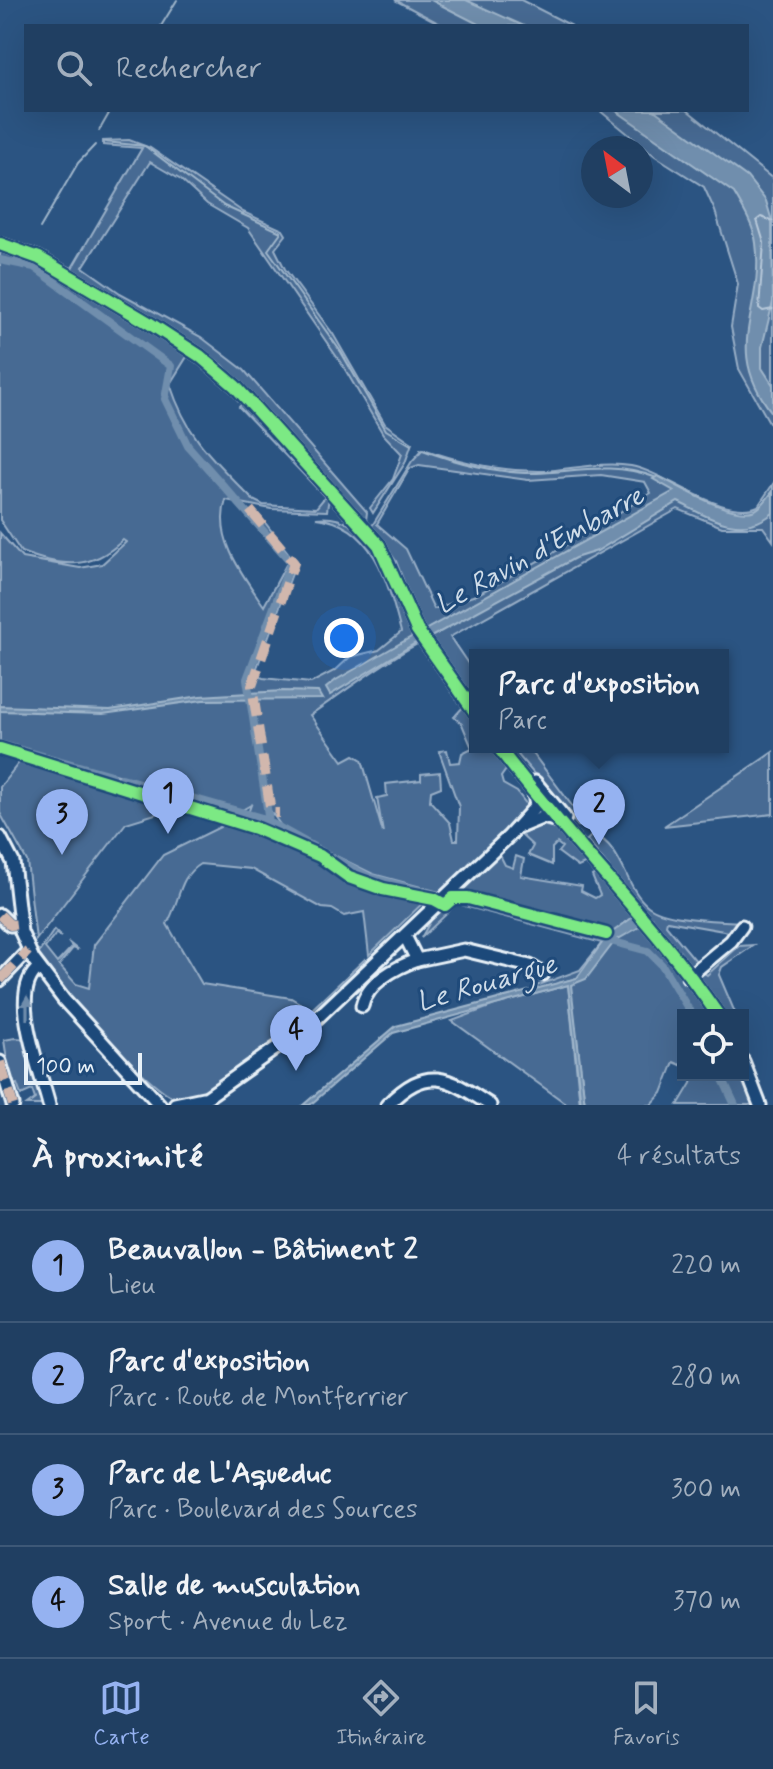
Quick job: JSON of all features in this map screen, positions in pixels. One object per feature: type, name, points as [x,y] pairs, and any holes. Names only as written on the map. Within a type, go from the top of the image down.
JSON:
[{"type":"street","points":[[3,244],[39,258],[149,323],[226,377],[379,545],[417,630],[469,703]]},
{"type":"street","points":[[503,753],[544,808],[563,822],[629,901],[713,1009]]},
{"type":"street","points":[[510,753],[549,817],[563,822]]},
{"type":"street","points":[[0,837],[14,867],[20,928],[28,951],[39,968],[152,1092],[171,1105],[202,1103],[313,1022],[509,836],[544,808]]},
{"type":"street","points":[[0,915],[10,925],[20,928]]},
{"type":"street","points":[[688,977],[740,930]]},
{"type":"street","points":[[405,936],[417,960]]},
{"type":"street","points":[[362,1006],[368,992],[393,970],[417,960],[464,950],[530,966],[543,974]]},
{"type":"street","points":[[0,980],[28,951]]},
{"type":"street","points":[[39,968],[30,979],[27,1020],[49,1105]]},
{"type":"street","points":[[0,1062],[13,1105]]},
{"type":"street","points":[[749,1077],[760,1105]]},
{"type":"street","points":[[387,1105],[410,1085],[435,1078],[453,1082],[490,1105]]},
{"type":"shaded area","points":[[395,0],[521,0],[568,24],[440,24]]},
{"type":"shaded area","points":[[601,112],[689,112],[773,179],[773,429],[739,369],[731,327],[738,284],[715,211],[704,187],[653,154],[653,136],[631,136]]},
{"type":"shaded area","points":[[129,140],[150,148],[243,212],[283,230],[286,235],[275,249],[285,269],[333,334],[385,424],[412,443],[405,463],[373,513],[370,508],[393,479],[402,454],[383,434],[343,366],[248,228],[207,204],[181,180],[150,162],[83,267],[120,293],[201,337],[244,370],[367,512],[366,520],[223,365],[183,337],[41,254],[72,268],[142,148],[103,145],[103,141]]},
{"type":"shaded area","points":[[0,249],[59,277],[188,355],[170,384],[177,403],[203,447],[253,500],[263,505],[316,508],[325,497],[239,407],[243,403],[329,496],[327,511],[271,509],[226,500],[223,514],[227,543],[240,570],[264,606],[288,561],[247,512],[260,516],[296,563],[255,673],[263,678],[311,683],[336,670],[350,657],[379,650],[401,632],[384,576],[365,544],[352,531],[316,518],[337,519],[355,528],[370,542],[393,582],[417,644],[310,715],[343,761],[354,755],[362,760],[383,833],[377,798],[387,796],[386,784],[421,780],[421,774],[440,772],[441,787],[431,791],[430,801],[450,823],[454,840],[458,840],[459,807],[439,751],[447,750],[450,763],[460,762],[462,753],[469,750],[469,753],[498,753],[508,767],[501,777],[503,784],[517,792],[530,809],[443,893],[373,874],[332,854],[319,854],[231,816],[0,747],[0,533],[22,558],[80,568],[102,564],[126,542],[123,540],[99,557],[75,563],[49,561],[21,552],[0,520]],"holes":[[[23,748],[242,810],[251,805],[248,813],[265,816],[269,809],[281,826],[273,831],[263,819]]]},
{"type":"shaded area","points":[[423,449],[467,462],[514,470],[545,471],[610,464],[631,466],[712,502],[744,509],[758,506],[773,484],[773,541],[763,527],[722,527],[678,509],[450,637],[469,665],[469,694],[433,645],[417,616],[396,561],[372,526],[412,461]],"holes":[[[419,465],[528,480],[601,475],[645,482],[651,493],[553,553],[476,595],[434,609],[406,549],[377,524],[410,468]]]},
{"type":"shaded area","points":[[463,707],[469,715],[469,741],[462,724],[454,717]]},
{"type":"shaded area","points":[[773,752],[773,814],[664,826]]},
{"type":"shaded area","points":[[532,753],[576,811],[586,817],[610,816],[585,822],[587,827],[578,826],[518,755]]},
{"type":"shaded area","points":[[21,760],[168,803],[162,812],[126,823],[36,940],[27,861],[0,813],[0,787]]},
{"type":"shaded area","points":[[228,823],[249,827],[362,877],[428,898],[369,955],[364,912],[344,916],[332,909],[322,908],[251,869],[200,864],[193,869],[183,883],[167,924],[202,984],[291,998],[311,1010],[365,959],[368,963],[303,1022],[247,1066],[194,1095],[173,1097],[142,1073],[99,1030],[38,954],[54,930],[61,937],[56,934],[45,948],[57,963],[72,947],[68,942],[78,950],[73,948],[59,965],[76,984],[89,988],[94,945],[163,855]]},
{"type":"shaded area","points":[[541,825],[561,829],[589,862],[578,867],[558,852],[562,847],[557,843],[552,848],[552,865],[528,855],[533,846],[521,835]]},
{"type":"shaded area","points":[[593,834],[618,857],[634,889],[648,906],[679,917],[739,922],[735,933],[667,921],[666,925],[697,962],[689,968],[587,840]]},
{"type":"shaded area","points":[[499,853],[505,865],[513,868],[516,856],[524,859],[521,876],[582,886],[581,891],[595,898],[600,895],[592,876],[597,873],[635,914],[707,1009],[677,1009],[677,1063],[674,1062],[662,1093],[651,1105],[585,1105],[570,984],[584,979],[612,940],[456,896]]},
{"type":"shaded area","points":[[456,899],[606,940],[577,978],[537,989],[536,986],[580,970],[602,943],[457,904],[421,938],[431,920]]},
{"type":"shaded area","points":[[754,945],[722,967],[719,975],[733,1009],[721,1009],[697,975],[701,971],[707,975],[739,946]]},
{"type":"shaded area","points":[[568,985],[580,1105],[568,1105],[452,1021],[495,1005]]},
{"type":"shaded area","points":[[27,1039],[45,1105],[27,1105],[35,1099],[32,1090],[21,1095],[17,1084],[11,1086],[4,1040]]},
{"type":"shaded area","points":[[692,1081],[745,1081],[754,1105],[678,1105]]},
{"type":"water","points":[[431,0],[466,0],[520,24],[478,24]]},
{"type":"water","points":[[618,112],[657,112],[747,177],[766,201],[772,221],[773,302],[762,347],[762,368],[773,385],[773,414],[757,390],[749,369],[748,330],[757,268],[755,237],[734,193]]},
{"type":"water","points":[[658,476],[720,506],[745,512],[755,510],[773,491],[773,513],[761,521],[736,525],[712,519],[678,502],[597,551],[575,558],[429,638],[425,630],[674,491],[653,479]]},
{"type":"water","points":[[413,636],[417,642],[330,695],[326,688],[336,680]]},
{"type":"water","points":[[318,692],[322,699],[203,700],[103,714],[0,711],[0,706],[110,710],[200,696]]},
{"type":"water","points":[[633,917],[641,926],[615,941],[586,979],[571,985],[585,1105],[581,1105],[568,985],[393,1033],[310,1105],[303,1105],[396,1026],[577,978],[607,936]]},
{"type":"waterway","points":[[162,24],[177,0]]},
{"type":"waterway","points":[[99,131],[110,112]]},
{"type":"waterway","points":[[105,142],[145,146],[224,206],[281,232],[268,250],[341,352],[386,430],[411,445]]},
{"type":"waterway","points":[[40,228],[78,163],[95,145]]},
{"type":"waterway","points":[[0,260],[34,267],[171,366],[165,399],[188,446],[291,562],[247,679],[269,821]]},
{"type":"waterway","name":"Le Ravin d'Embarre","points":[[420,449],[462,463],[507,472],[610,469],[654,477]]},
{"type":"waterway","points":[[0,744],[111,775]]},
{"type":"waterway","points":[[122,778],[262,818],[323,852]]},
{"type":"waterway","points":[[326,854],[369,877],[648,951],[662,965],[688,1009]]},
{"type":"waterway","points":[[724,1081],[735,1105]]},
{"type":"marked path","points":[[250,510],[294,563],[252,686],[270,806],[272,813],[279,813]]},
{"type":"marked path","points":[[0,915],[10,925],[20,924]]},
{"type":"marked path","points":[[0,980],[28,951]]},
{"type":"marked path","points":[[0,1062],[13,1105]]},
{"type":"cycle path","points":[[0,244],[39,258],[149,323],[200,356],[235,386],[379,545],[417,630],[469,704]]},
{"type":"cycle path","points":[[0,749],[255,828],[320,856],[349,877],[383,889],[434,899],[445,905],[453,898],[468,898],[606,934]]},
{"type":"cycle path","points":[[503,753],[666,946],[714,1009]]},
{"type":"place","name":"Beauvallon - Bâtiment 2","points":[[168,834]]},
{"type":"place","name":"Parc d'exposition","points":[[599,845]]},
{"type":"place","name":"Parc de L'Aqueduc","points":[[62,855]]},
{"type":"place","name":"Salle de musculation","points":[[296,1071]]},
{"type":"water label","name":"Le Rouargue","points":[[487,984]]}]
